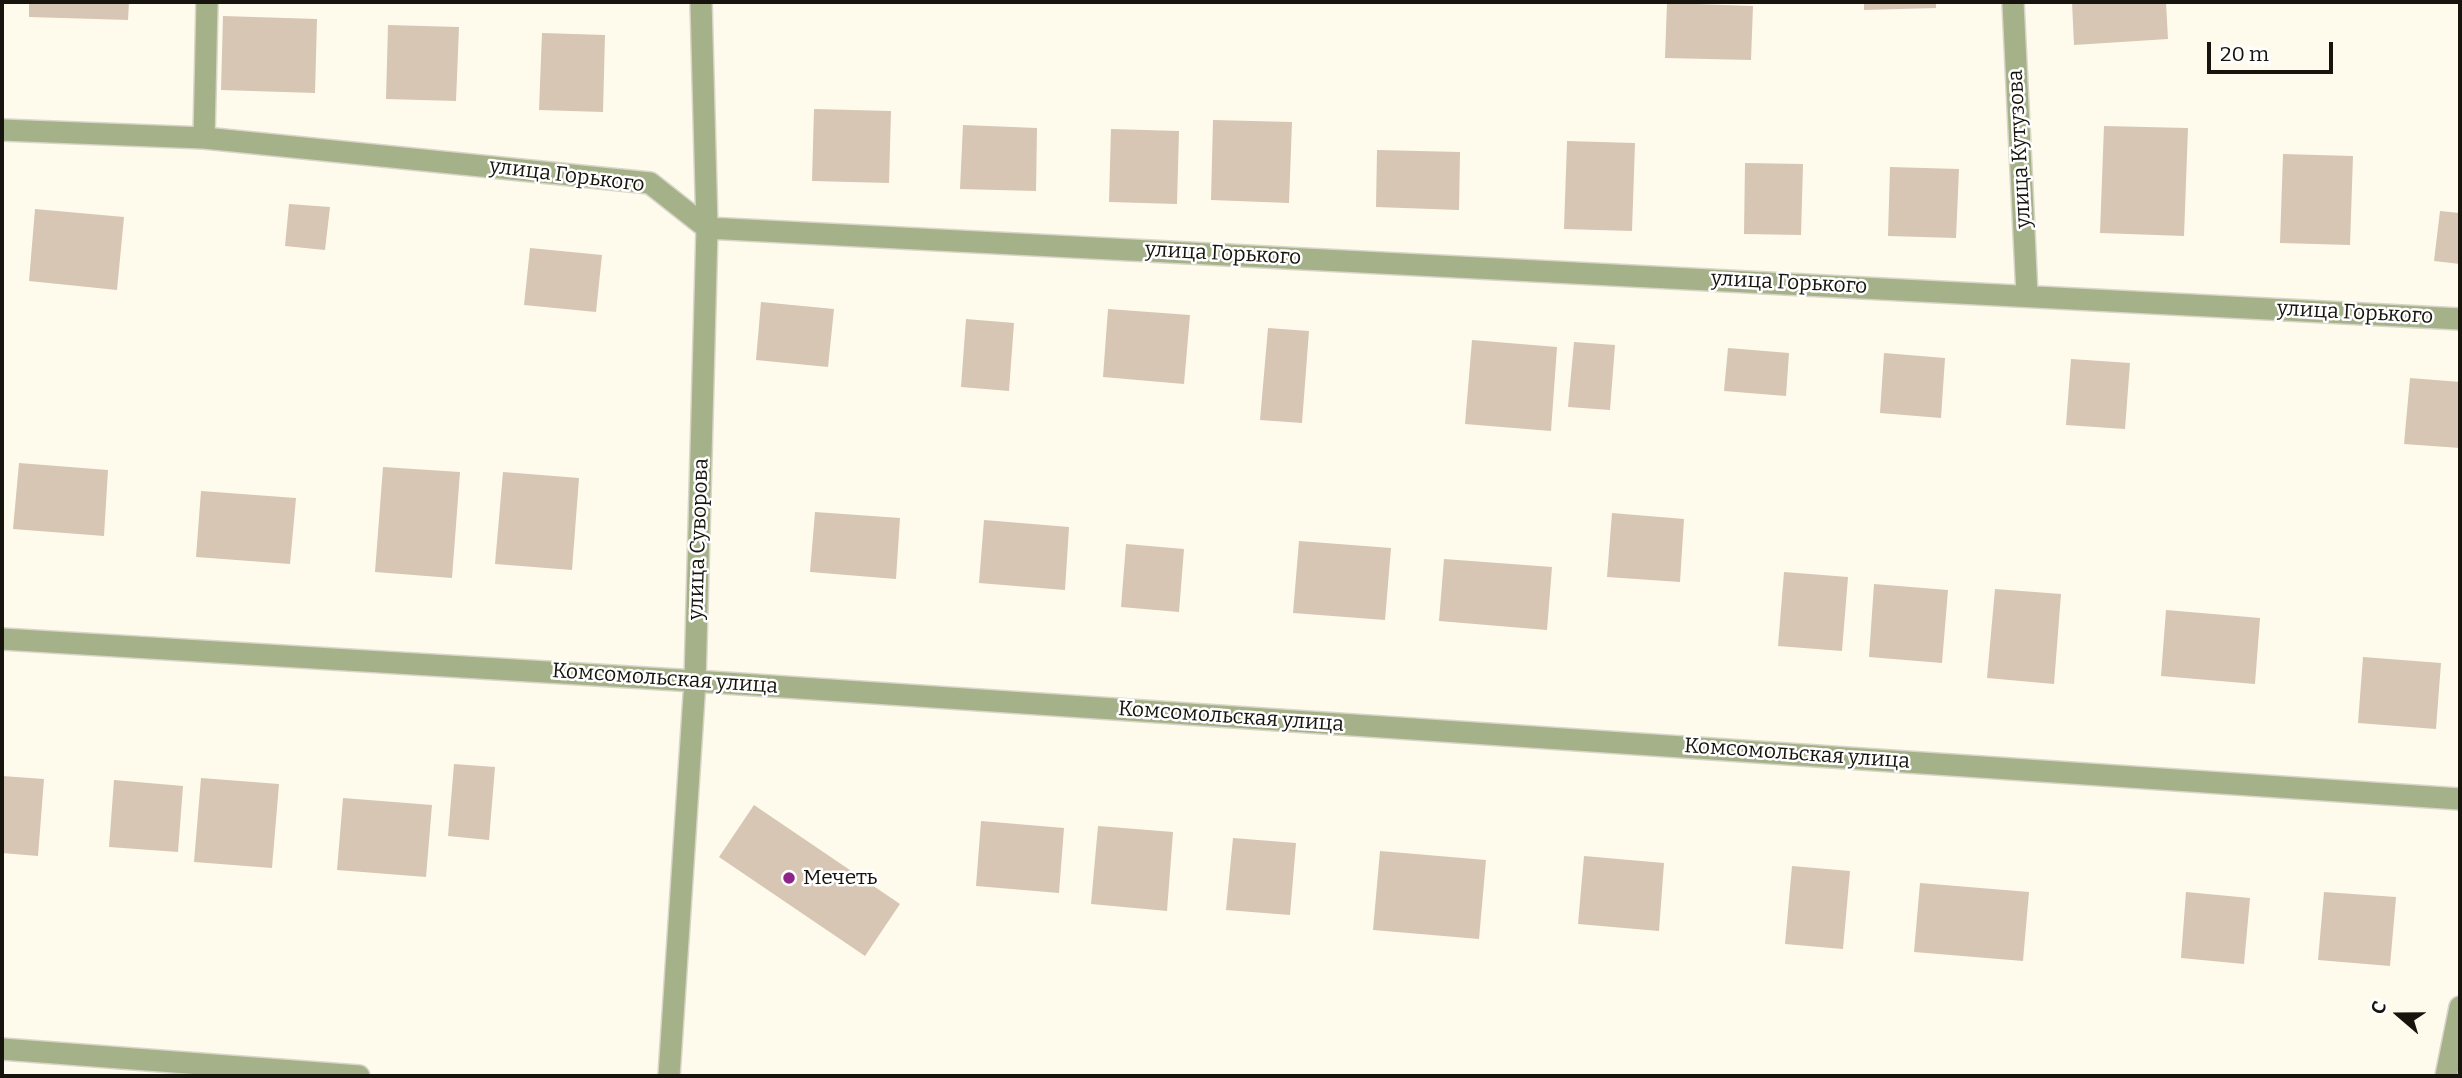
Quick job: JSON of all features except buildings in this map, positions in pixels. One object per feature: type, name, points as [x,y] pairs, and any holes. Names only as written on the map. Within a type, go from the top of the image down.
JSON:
[{"type":"street","points":[[204,138],[207,2]]},
{"type":"street","name":"улица Суворова","points":[[669,1076],[695,681],[707,228],[701,2]]},
{"type":"street","name":"улица Кутузова","points":[[2013,2],[2027,295]]},
{"type":"street","name":"улица Горького","points":[[2,130],[204,138],[650,183],[707,228],[2460,318]]},
{"type":"street","name":"Комсомольская улица","points":[[2,639],[695,681],[2460,799]]},
{"type":"street","points":[[2446,1076],[2460,1007]]},
{"type":"street","points":[[2,1049],[359,1076]]},
{"type":"place","name":"Мечеть","points":[[789,878]]}]
